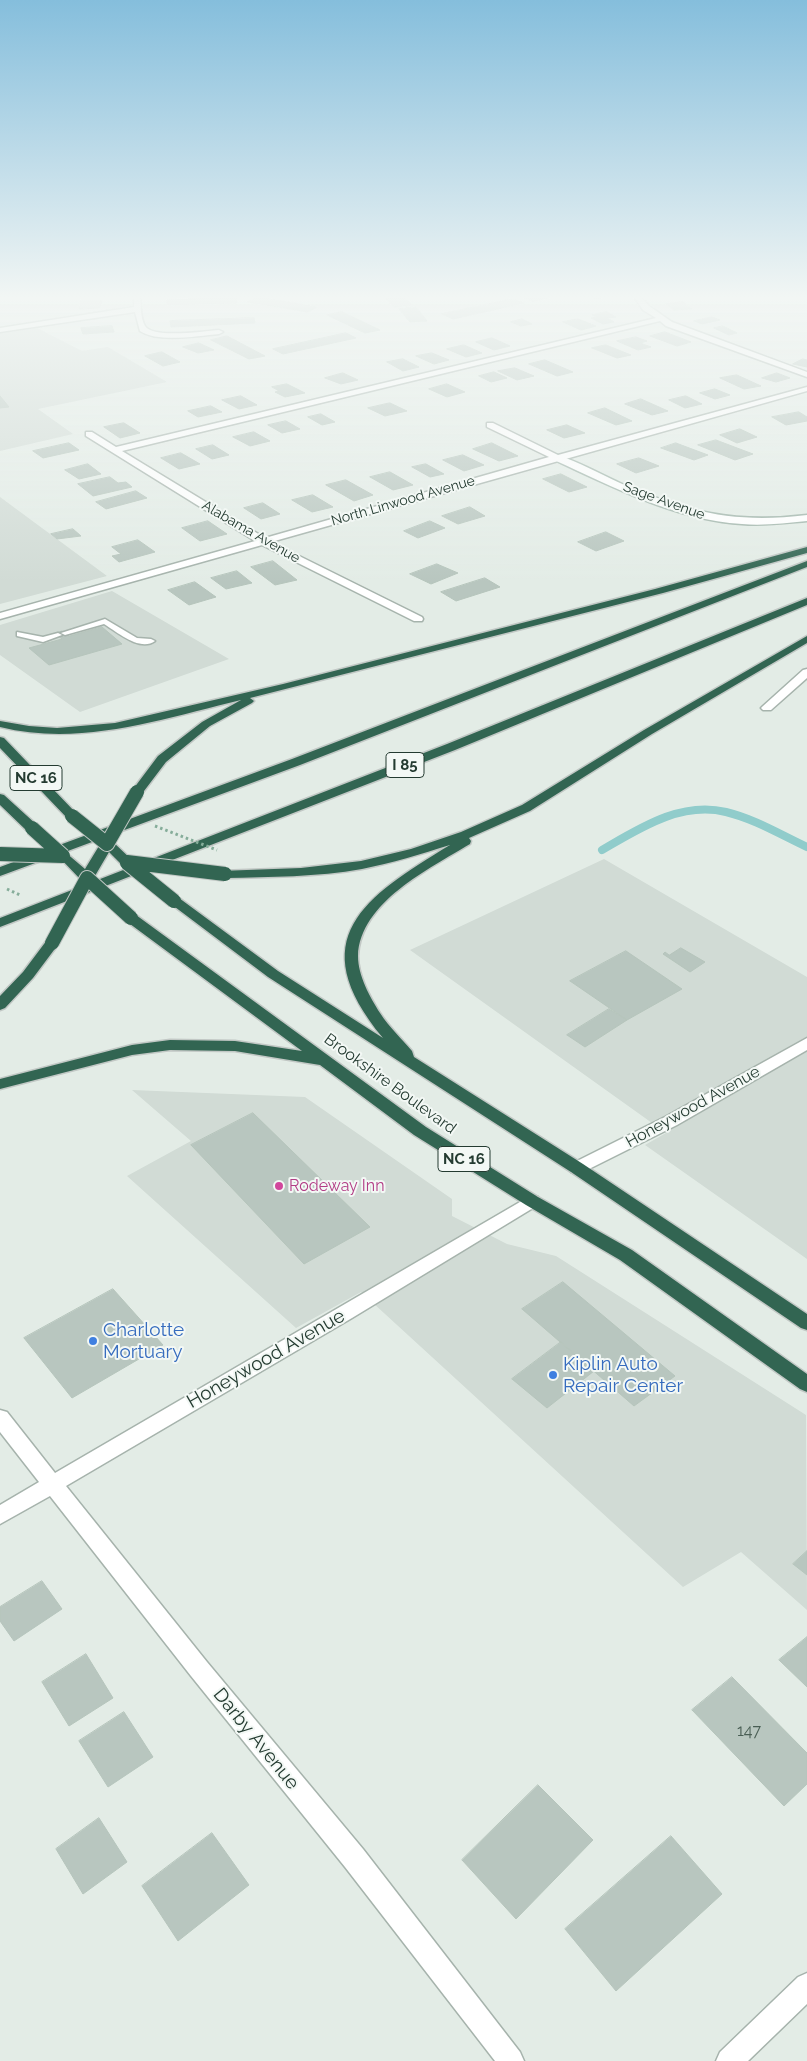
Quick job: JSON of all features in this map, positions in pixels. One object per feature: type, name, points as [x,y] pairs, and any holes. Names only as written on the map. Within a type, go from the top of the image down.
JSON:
[{"type":"highway","points":[[0,724],[44,733],[86,731],[284,687],[659,592],[807,550]]},
{"type":"highway","points":[[0,872],[296,762],[807,564]]},
{"type":"highway","name":"I 85","points":[[0,923],[442,750],[807,601]]},
{"type":"highway","points":[[0,854],[63,856],[236,874],[302,872],[361,865],[415,852],[489,825],[526,808],[648,732],[807,639]]},
{"type":"highway","points":[[0,1005],[28,975],[52,943],[97,859],[136,792],[162,759],[206,724],[237,706],[284,687]]},
{"type":"highway","name":"Brookshire Boulevard","points":[[0,741],[72,816],[174,901],[273,974],[577,1168],[807,1323]]},
{"type":"highway","name":"Brookshire Boulevard","points":[[0,798],[131,918],[420,1131],[532,1201],[626,1255],[807,1384]]},
{"type":"highway","points":[[415,1065],[374,1014],[356,979],[351,958],[355,932],[366,914],[397,885],[489,825]]},
{"type":"highway","points":[[0,1084],[55,1068],[148,1047],[173,1045],[232,1045],[280,1051],[325,1061]]},
{"type":"street","points":[[114,450],[360,391]]},
{"type":"street","name":"North Linwood Avenue","points":[[0,616],[262,540],[799,391]]},
{"type":"street","name":"Sage Avenue","points":[[490,425],[557,458],[642,495],[709,518],[754,523],[784,522],[807,518]]},
{"type":"street","name":"Alabama Avenue","points":[[90,434],[262,540],[418,619]]},
{"type":"street","points":[[767,708],[807,672]]},
{"type":"street","name":"Honeywood Avenue","points":[[577,1168],[671,1121],[807,1043]]},
{"type":"street","name":"Honeywood Avenue","points":[[0,1515],[532,1201]]},
{"type":"street","name":"Darby Avenue","points":[[0,1418],[199,1669],[354,1858],[511,2061]]},
{"type":"street","points":[[729,2061],[807,1986]]},
{"type":"lane","points":[[20,634],[44,640],[105,621],[135,640],[151,642]]},
{"type":"path","points":[[156,826],[226,853]]},
{"type":"shaded area","points":[[0,391],[123,391],[38,409],[73,434],[0,451]]},
{"type":"shaded area","points":[[0,497],[107,576],[0,604]]},
{"type":"shaded area","points":[[112,591],[229,659],[80,712],[0,655],[0,625]]},
{"type":"shaded area","points":[[604,859],[807,977],[807,1259],[645,1145],[666,1133],[410,950]]},
{"type":"shaded area","points":[[132,1090],[305,1097],[452,1199],[452,1216],[507,1244],[556,1256],[806,1415],[807,1610],[741,1552],[683,1587],[361,1292],[296,1328],[127,1176],[191,1141]]},
{"type":"building","points":[[301,391],[305,393],[285,397],[275,392]]},
{"type":"building","points":[[434,391],[465,392],[447,397]]},
{"type":"building","points":[[720,391],[730,395],[715,399],[700,393]]},
{"type":"building","points":[[0,396],[9,407],[0,408]]},
{"type":"building","points":[[241,396],[257,405],[239,409],[222,400]]},
{"type":"building","points":[[686,396],[702,404],[685,408],[669,400]]},
{"type":"building","points":[[641,399],[668,411],[652,415],[625,404]]},
{"type":"building","points":[[390,403],[407,411],[385,416],[368,408]]},
{"type":"building","points":[[211,406],[222,412],[198,417],[188,411]]},
{"type":"building","points":[[605,408],[632,421],[616,425],[588,413]]},
{"type":"building","points":[[799,412],[807,417],[807,421],[786,425],[772,417]]},
{"type":"building","points":[[321,414],[335,422],[322,425],[308,417]]},
{"type":"building","points":[[286,421],[300,429],[282,433],[268,425]]},
{"type":"building","points":[[124,423],[140,433],[120,438],[104,427]]},
{"type":"building","points":[[567,425],[585,433],[564,438],[547,430]]},
{"type":"building","points":[[740,429],[757,437],[737,443],[720,435]]},
{"type":"building","points":[[254,432],[270,441],[250,446],[233,437]]},
{"type":"building","points":[[716,440],[753,454],[735,460],[698,445]]},
{"type":"building","points":[[69,443],[79,450],[43,458],[33,451]]},
{"type":"building","points":[[492,443],[518,456],[499,461],[473,449]]},
{"type":"building","points":[[676,443],[708,455],[694,460],[661,448]]},
{"type":"building","points":[[213,445],[229,455],[212,459],[196,449]]},
{"type":"building","points":[[181,453],[200,464],[179,469],[161,458]]},
{"type":"building","points":[[463,455],[484,465],[464,471],[443,460]]},
{"type":"building","points":[[639,458],[659,466],[636,473],[617,464]]},
{"type":"building","points":[[88,464],[101,474],[79,479],[65,470]]},
{"type":"building","points":[[426,464],[444,474],[430,477],[412,467]]},
{"type":"building","points":[[390,472],[413,485],[393,490],[370,477]]},
{"type":"building","points":[[561,474],[587,487],[569,492],[543,479]]},
{"type":"building","points":[[110,477],[118,483],[126,482],[132,487],[93,496],[78,484]]},
{"type":"building","points":[[346,480],[373,495],[354,501],[326,485]]},
{"type":"building","points":[[136,491],[147,498],[106,509],[96,502]]},
{"type":"building","points":[[313,495],[333,507],[312,512],[292,500]]},
{"type":"building","points":[[263,503],[280,514],[261,519],[244,508]]},
{"type":"building","points":[[470,507],[485,516],[458,524],[442,516]]},
{"type":"building","points":[[208,521],[227,534],[200,541],[182,528]]},
{"type":"building","points":[[430,521],[445,528],[418,538],[404,531]]},
{"type":"building","points":[[73,529],[81,536],[57,539],[51,534]]},
{"type":"building","points":[[606,532],[624,541],[596,551],[578,542]]},
{"type":"building","points":[[138,540],[155,552],[119,562],[112,556],[121,554],[112,547]]},
{"type":"building","points":[[273,561],[297,580],[275,585],[251,567]]},
{"type":"building","points":[[437,564],[458,573],[431,584],[410,574]]},
{"type":"building","points":[[237,571],[252,583],[226,589],[211,578]]},
{"type":"building","points":[[485,578],[500,587],[456,601],[441,592]]},
{"type":"building","points":[[195,582],[216,597],[189,605],[168,590]]},
{"type":"building","points":[[102,627],[122,644],[49,665],[29,648],[62,639],[55,633],[62,631],[69,636]]},
{"type":"building","points":[[681,948],[705,962],[690,972],[663,954],[665,952],[669,955]]},
{"type":"building","points":[[626,951],[682,989],[627,1020],[570,981]]},
{"type":"building","points":[[609,1009],[627,1020],[585,1047],[567,1035]]},
{"type":"building","name":"Rodeway Inn","points":[[253,1113],[370,1227],[304,1264],[191,1145]]},
{"type":"building","points":[[563,1282],[675,1376],[634,1406],[522,1309]]},
{"type":"building","name":"Charlotte Mortuary","points":[[113,1289],[163,1345],[72,1398],[24,1338]]},
{"type":"building","name":"Kiplin Auto Repair Center","points":[[561,1342],[594,1371],[547,1408],[512,1379]]},
{"type":"building","points":[[807,1551],[807,1575],[793,1564]]},
{"type":"building","points":[[42,1581],[62,1609],[14,1641],[0,1621],[0,1607]]},
{"type":"building","points":[[807,1637],[807,1687],[779,1660]]},
{"type":"building","points":[[86,1654],[113,1698],[69,1726],[42,1682]]},
{"type":"building","points":[[732,1677],[807,1753],[807,1784],[784,1806],[692,1710]]},
{"type":"building","points":[[124,1712],[153,1757],[108,1787],[79,1741]]},
{"type":"building","points":[[538,1785],[593,1840],[516,1919],[462,1860]]},
{"type":"building","points":[[99,1818],[127,1862],[83,1894],[56,1849]]},
{"type":"building","points":[[212,1833],[249,1885],[178,1941],[142,1886]]},
{"type":"building","points":[[671,1836],[722,1894],[616,1991],[565,1929]]},
{"type":"waterway","points":[[602,850],[646,825],[677,813],[693,810],[726,812],[768,828],[807,847]]},
{"type":"place","name":"Rodeway Inn","points":[[279,1186]]},
{"type":"place","name":"Charlotte Mortuary","points":[[93,1341]]},
{"type":"place","name":"Kiplin Auto Repair Center","points":[[553,1375]]}]
